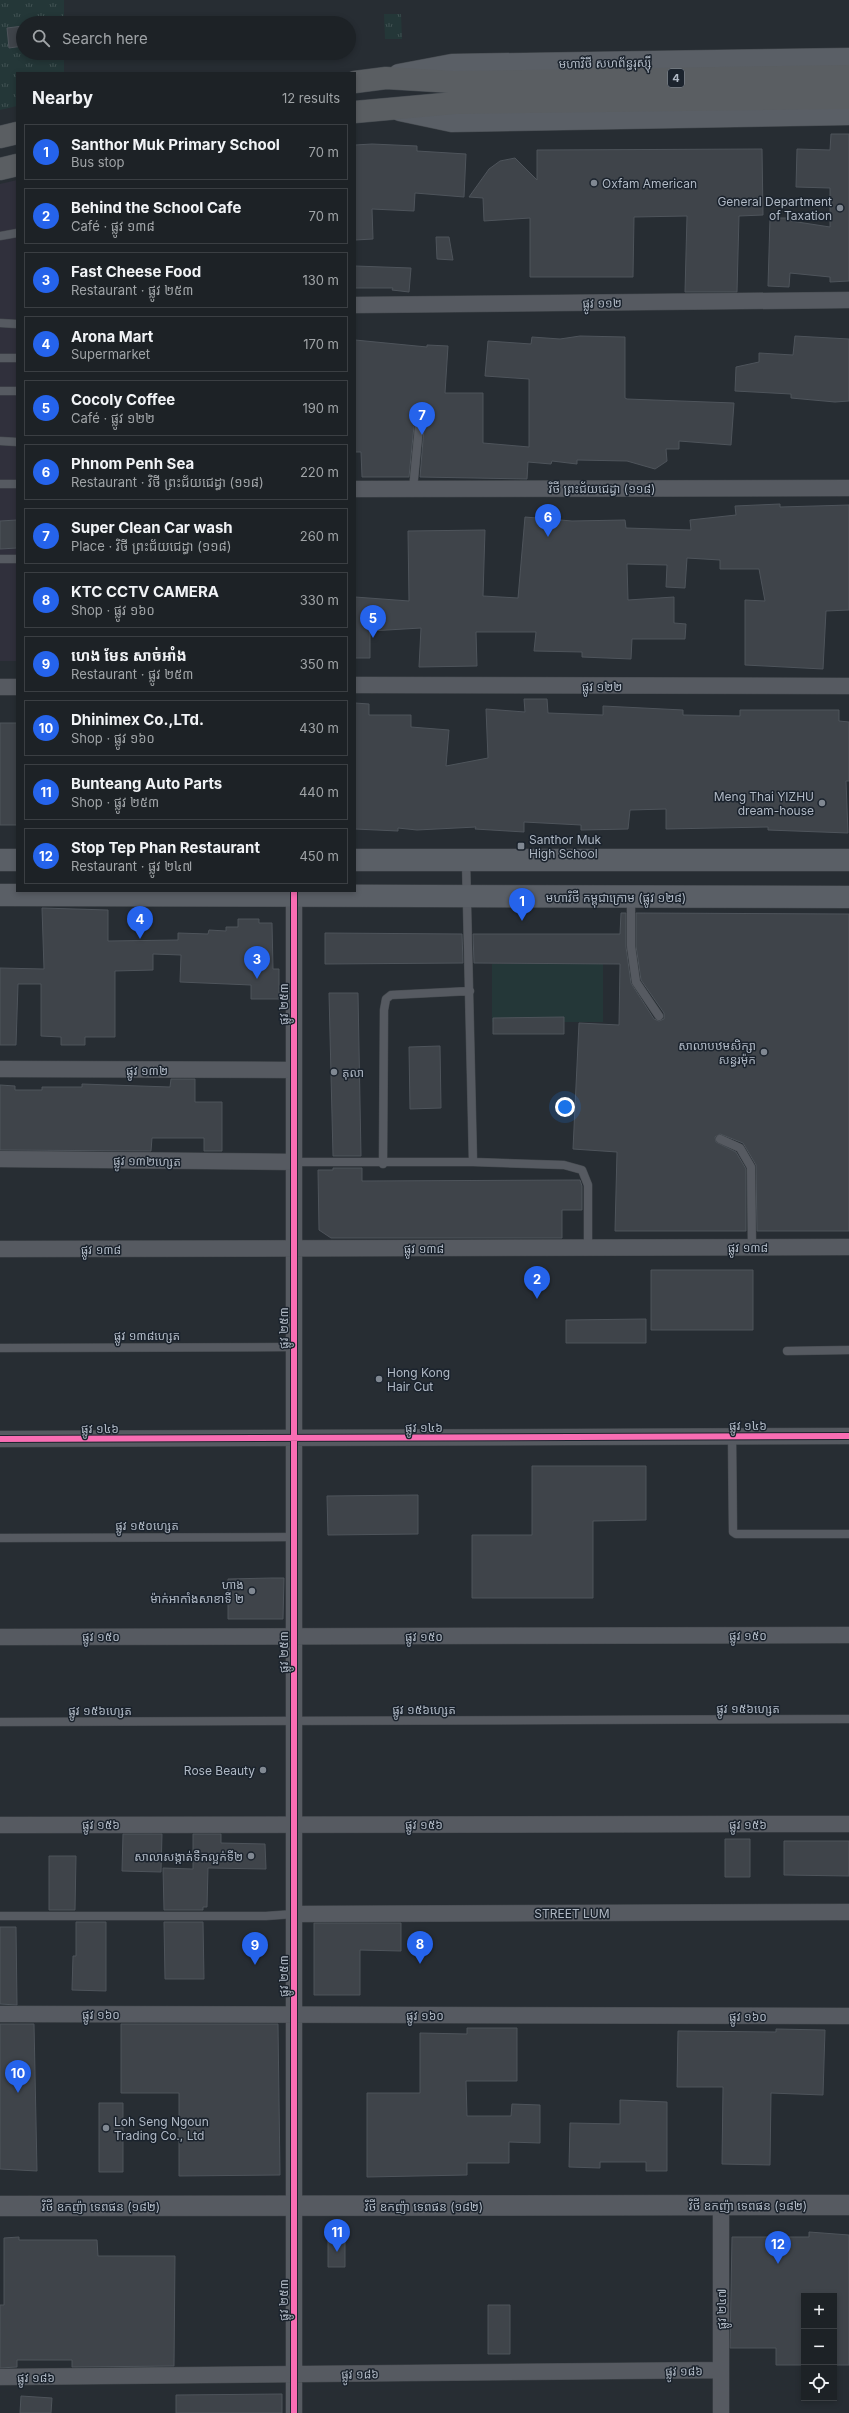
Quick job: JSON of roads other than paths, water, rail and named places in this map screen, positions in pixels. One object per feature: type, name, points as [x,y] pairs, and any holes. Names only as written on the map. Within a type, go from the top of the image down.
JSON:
[{"type":"highway","name":"មហាវិថី សហព័ន្ធរុស្ស៊ី","points":[[356,82],[386,78],[453,82],[849,76]]},
{"type":"highway","name":"4","points":[[356,112],[389,108],[504,103],[849,98]]},
{"type":"highway","points":[[0,137],[16,133]]},
{"type":"highway","points":[[0,169],[16,165]]},
{"type":"main road","name":"មហាវិថី សហព័ន្ធរុស្ស៊ី","points":[[386,78],[452,65],[843,57]]},
{"type":"main road","points":[[389,108],[452,121],[849,114]]},
{"type":"main road","points":[[0,860],[16,860]]},
{"type":"main road","points":[[356,860],[849,860]]},
{"type":"main road","name":"មហាវិថី កម្ពុជាក្រោម (ផ្លូវ ១២៨)","points":[[0,895],[294,894],[467,898],[849,897]]},
{"type":"street","name":"ផ្លូវ ១១២","points":[[356,305],[849,300]]},
{"type":"street","name":"វិថី ព្រះជ័យជេដ្ធា (១១៨)","points":[[356,489],[849,488]]},
{"type":"street","name":"ផ្លូវ ១២២","points":[[356,685],[849,686]]},
{"type":"street","points":[[0,687],[16,687]]},
{"type":"street","name":"ផ្លូវ ២៥៣","points":[[294,894],[294,2413]]},
{"type":"street","name":"ផ្លូវ ១៣២","points":[[0,1069],[294,1070]]},
{"type":"street","name":"ផ្លូវ ១៣២ហ្សេត","points":[[0,1159],[294,1162]]},
{"type":"street","name":"ផ្លូវ ១៣៨","points":[[0,1249],[849,1247]]},
{"type":"street","name":"ផ្លូវ ១៤៦","points":[[0,1440],[849,1436]]},
{"type":"street","name":"ផ្លូវ ១៥០","points":[[0,1637],[849,1635]]},
{"type":"street","name":"ផ្លូវ ១៥៦","points":[[0,1824],[849,1824]]},
{"type":"street","name":"STREET LUM","points":[[294,1914],[849,1912]]},
{"type":"street","name":"ផ្លូវ ១៦០","points":[[0,2014],[849,2016]]},
{"type":"street","name":"ផ្លូវ ២៤៧","points":[[721,2205],[721,2413]]},
{"type":"street","name":"វិថី ឧកញ៉ា ទេពផន (១៨២)","points":[[0,2206],[849,2205]]},
{"type":"street","name":"ផ្លូវ ១៨៦","points":[[0,2377],[721,2370]]},
{"type":"lane","points":[[0,236],[16,233]]},
{"type":"lane","points":[[0,323],[16,324]]},
{"type":"lane","points":[[0,358],[16,358]]},
{"type":"lane","points":[[0,391],[16,391]]},
{"type":"lane","points":[[413,489],[419,427]]},
{"type":"lane","points":[[0,441],[16,442]]},
{"type":"lane","points":[[0,484],[16,484]]},
{"type":"lane","points":[[0,559],[16,559]]},
{"type":"lane","points":[[466,860],[474,1162]]},
{"type":"lane","points":[[631,897],[631,946],[636,982],[659,1016]]},
{"type":"lane","points":[[383,1164],[384,1010],[386,999],[391,995],[470,991]]},
{"type":"lane","points":[[720,1139],[740,1148],[751,1167],[752,1247]]},
{"type":"lane","points":[[294,1162],[383,1164],[474,1162],[564,1165],[582,1170],[588,1185],[588,1248]]},
{"type":"lane","name":"ផ្លូវ ១៣៨ហ្សេត","points":[[0,1348],[294,1347]]},
{"type":"lane","points":[[787,1351],[849,1350]]},
{"type":"lane","points":[[732,1436],[733,1532],[736,1534],[849,1534]]},
{"type":"lane","name":"ផ្លូវ ១៥០ហ្សេត","points":[[0,1538],[294,1537]]},
{"type":"lane","name":"ផ្លូវ ១៥៦ហ្សេត","points":[[0,1722],[849,1719]]},
{"type":"lane","points":[[0,1916],[266,1916],[294,1914]]},
{"type":"place","name":"Oxfam American","points":[[594,183]]},
{"type":"place","name":"General Department of Taxation","points":[[840,208]]},
{"type":"place","name":"Super Clean Car wash","points":[[422,435]]},
{"type":"place","name":"Phnom Penh Sea","points":[[548,537]]},
{"type":"place","name":"Cocoly Coffee","points":[[373,638]]},
{"type":"place","name":"Meng Thai YIZHU dream-house","points":[[822,803]]},
{"type":"place","name":"Santhor Muk High School","points":[[521,846]]},
{"type":"place","name":"Santhor Muk Primary School","points":[[522,921]]},
{"type":"place","name":"Arona Mart","points":[[140,939]]},
{"type":"place","name":"Fast Cheese Food","points":[[257,979]]},
{"type":"place","name":"សាលាបឋមសិក្សា សន្ធរម៉ុក","points":[[764,1052]]},
{"type":"place","name":"តុលា","points":[[334,1072]]},
{"type":"place","name":"Behind the School Cafe","points":[[537,1299]]},
{"type":"place","name":"Hong Kong Hair Cut","points":[[379,1379]]},
{"type":"place","name":"ហាង ម៉ាក់អាកាំងសាខាទី ២","points":[[252,1591]]},
{"type":"place","name":"Rose Beauty","points":[[263,1770]]},
{"type":"place","name":"សាលាសង្កាត់ទឹកល្អក់ទី២","points":[[251,1856]]},
{"type":"place","name":"KTC CCTV CAMERA","points":[[420,1964]]},
{"type":"place","name":"ហេង មែន សាច់អាំង","points":[[255,1965]]},
{"type":"place","name":"Dhinimex Co.,LTd.","points":[[18,2093]]},
{"type":"place","name":"Loh Seng Ngoun Trading Co., Ltd","points":[[106,2128]]},
{"type":"place","name":"Bunteang Auto Parts","points":[[337,2252]]},
{"type":"place","name":"Stop Tep Phan Restaurant","points":[[778,2264]]}]
